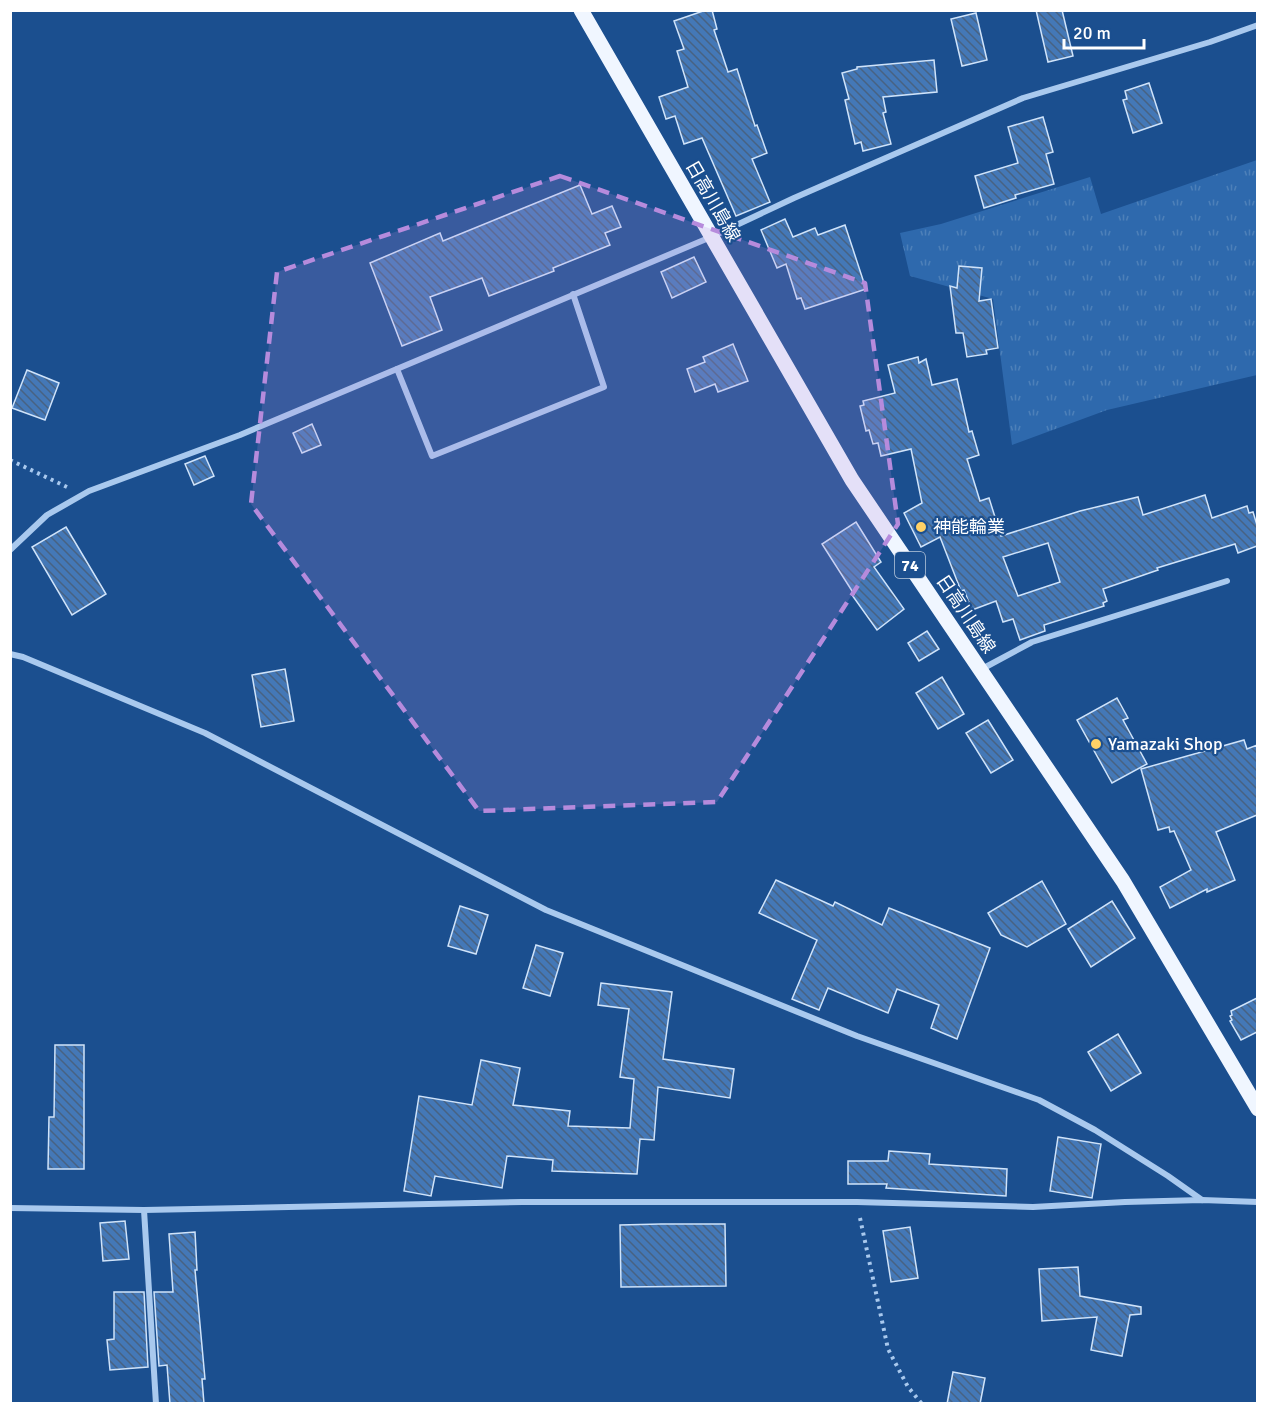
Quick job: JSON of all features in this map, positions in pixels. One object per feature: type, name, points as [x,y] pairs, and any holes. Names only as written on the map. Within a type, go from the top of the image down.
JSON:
[{"type":"main road","name":"日高川島線","points":[[581,10],[852,480],[1123,881],[1257,1109]]},
{"type":"street","points":[[10,550],[47,515],[84,494],[240,435],[711,237],[794,198],[1023,98],[1210,42],[1257,25]]},
{"type":"street","points":[[397,369],[432,456],[604,387],[573,294]]},
{"type":"street","points":[[980,670],[1032,642],[1227,580]]},
{"type":"street","points":[[10,654],[32,660],[205,733],[546,910],[857,1036],[1039,1100],[1095,1130],[1202,1200]]},
{"type":"street","points":[[10,1208],[144,1210],[522,1202],[857,1203],[1033,1207],[1202,1200],[1257,1202]]},
{"type":"street","points":[[144,1210],[156,1404]]},
{"type":"path","points":[[10,460],[84,494]]},
{"type":"path","points":[[857,1203],[888,1349],[908,1387],[922,1404]]},
{"type":"highlighted area","points":[[560,176],[865,283],[898,524],[717,802],[479,811],[251,504],[277,272]]},
{"type":"green space","points":[[1257,160],[1257,375],[1107,410],[1012,445],[993,299],[910,276],[900,233],[941,224],[1090,177],[1101,214]]},
{"type":"building","points":[[712,10],[717,29],[714,30],[728,72],[737,69],[755,126],[757,125],[767,153],[752,159],[770,202],[736,216],[702,138],[684,144],[675,116],[666,119],[659,97],[688,87],[677,51],[684,49],[674,21]]},
{"type":"building","points":[[1036,10],[1062,10],[1073,56],[1048,62]]},
{"type":"building","points":[[976,13],[987,60],[962,66],[951,19]]},
{"type":"building","points":[[934,60],[937,92],[883,97],[886,112],[883,113],[891,144],[863,151],[861,142],[855,144],[845,100],[849,99],[842,73],[857,69],[857,67]]},
{"type":"building","points":[[1149,83],[1162,123],[1133,133],[1123,100],[1127,99],[1125,91]]},
{"type":"building","points":[[1043,117],[1053,152],[1046,154],[1054,184],[1015,195],[1016,198],[984,208],[975,176],[1018,163],[1008,127]]},
{"type":"building","points":[[580,185],[592,214],[612,206],[621,227],[605,233],[610,245],[553,268],[554,271],[489,296],[482,278],[430,297],[442,330],[402,346],[370,263],[440,233],[443,241]]},
{"type":"building","points":[[785,219],[793,237],[815,228],[818,235],[845,225],[866,289],[805,309],[801,298],[797,299],[786,264],[777,268],[761,230]]},
{"type":"building","points":[[694,257],[706,282],[672,298],[661,272]]},
{"type":"building","points":[[959,266],[982,268],[979,301],[991,299],[998,348],[986,350],[987,354],[967,357],[963,333],[956,333],[950,286],[957,288]]},
{"type":"building","points":[[733,344],[748,381],[718,392],[715,384],[695,392],[687,369],[705,362],[703,357]]},
{"type":"building","points":[[918,357],[919,363],[926,359],[932,385],[957,379],[969,432],[972,431],[979,455],[967,459],[980,501],[989,498],[1001,536],[1080,511],[1138,497],[1143,515],[1205,495],[1212,518],[1247,506],[1249,513],[1253,512],[1257,525],[1257,546],[1238,553],[1235,544],[1157,568],[1158,570],[1103,589],[1107,601],[1103,603],[1104,606],[1044,625],[1045,631],[1020,640],[1013,619],[1003,622],[996,601],[972,610],[964,590],[961,591],[940,537],[921,547],[904,513],[922,503],[911,449],[881,456],[878,443],[873,444],[869,430],[866,431],[860,406],[864,405],[863,401],[895,393],[888,365]],"holes":[[[1048,543],[1060,582],[1018,596],[1003,557]]]},
{"type":"building","points":[[27,370],[59,383],[45,420],[12,408]]},
{"type":"building","points":[[312,424],[321,445],[302,453],[293,433]]},
{"type":"building","points":[[205,456],[214,476],[194,485],[185,464]]},
{"type":"building","points":[[856,522],[881,562],[874,567],[904,609],[877,630],[852,595],[854,594],[822,544]]},
{"type":"building","points":[[66,527],[106,594],[72,615],[32,547]]},
{"type":"building","points":[[927,631],[939,649],[919,661],[908,643]]},
{"type":"building","points":[[285,669],[294,721],[261,727],[252,675]]},
{"type":"building","points":[[942,677],[964,714],[938,729],[916,693]]},
{"type":"building","points":[[1117,698],[1128,718],[1123,720],[1147,764],[1112,783],[1077,720]]},
{"type":"building","points":[[988,720],[1013,760],[991,773],[966,733]]},
{"type":"building","points":[[1244,740],[1247,749],[1257,745],[1257,815],[1216,832],[1235,880],[1207,892],[1207,889],[1170,908],[1160,887],[1191,870],[1174,831],[1170,832],[1169,827],[1158,830],[1141,769]]},
{"type":"building","points":[[776,880],[833,906],[835,902],[882,925],[889,908],[990,948],[957,1039],[931,1028],[939,1005],[897,989],[888,1013],[828,988],[819,1010],[792,999],[817,940],[759,913]]},
{"type":"building","points":[[1042,881],[1066,924],[1027,947],[1001,935],[988,913]]},
{"type":"building","points":[[1112,901],[1135,938],[1091,967],[1068,929]]},
{"type":"building","points":[[460,906],[488,915],[476,954],[448,946]]},
{"type":"building","points":[[536,945],[563,953],[550,996],[523,988]]},
{"type":"building","points":[[601,983],[672,992],[663,1059],[734,1069],[730,1098],[658,1087],[654,1140],[640,1139],[637,1174],[552,1171],[553,1160],[507,1156],[502,1188],[435,1176],[431,1196],[404,1191],[419,1096],[472,1105],[481,1060],[520,1068],[513,1105],[570,1111],[568,1126],[630,1128],[634,1079],[620,1077],[629,1009],[598,1005]]},
{"type":"building","points":[[1257,998],[1257,1032],[1241,1040],[1230,1021],[1232,1020],[1231,1011]]},
{"type":"building","points":[[1118,1034],[1141,1073],[1111,1091],[1088,1052]]},
{"type":"building","points":[[55,1045],[84,1045],[84,1169],[48,1169],[49,1117],[54,1117]]},
{"type":"building","points":[[1058,1137],[1101,1144],[1092,1198],[1050,1191]]},
{"type":"building","points":[[889,1151],[930,1154],[929,1164],[1007,1169],[1006,1196],[886,1188],[887,1184],[848,1184],[848,1161],[888,1161]]},
{"type":"building","points":[[125,1221],[129,1259],[103,1261],[100,1223]]},
{"type":"building","points":[[725,1224],[726,1286],[621,1287],[620,1225]]},
{"type":"building","points":[[910,1227],[918,1278],[891,1282],[883,1231]]},
{"type":"building","points":[[195,1232],[197,1270],[195,1270],[205,1379],[202,1379],[204,1404],[170,1404],[167,1365],[159,1366],[154,1292],[173,1292],[169,1234]]},
{"type":"building","points":[[1078,1267],[1080,1296],[1141,1307],[1141,1314],[1130,1315],[1122,1356],[1091,1350],[1097,1317],[1042,1321],[1039,1269]]},
{"type":"building","points":[[114,1292],[144,1292],[148,1367],[110,1370],[107,1340],[114,1339]]},
{"type":"building","points":[[953,1372],[985,1378],[980,1404],[947,1404]]},
{"type":"place","name":"神能輪業","points":[[921,527]]},
{"type":"place","name":"Yamazaki Shop","points":[[1096,744]]}]
